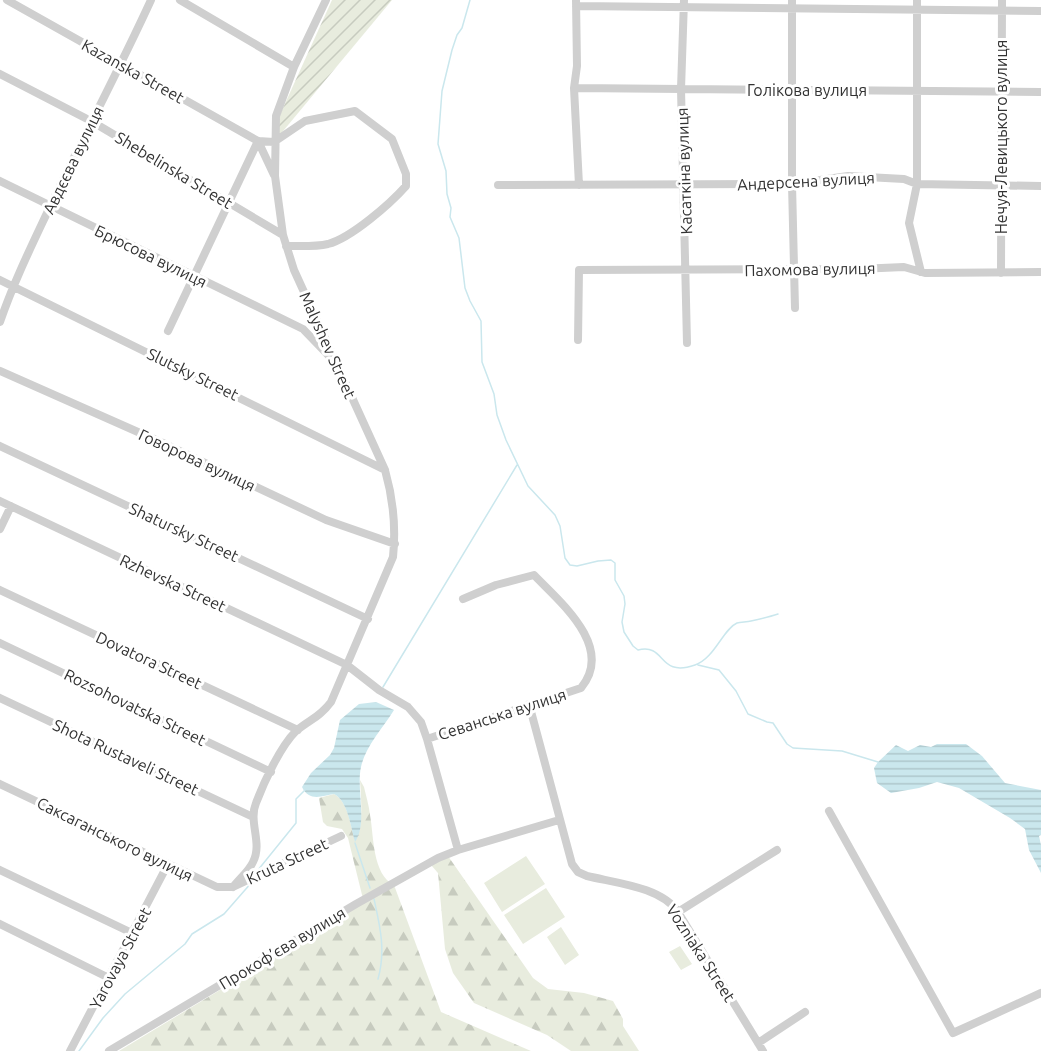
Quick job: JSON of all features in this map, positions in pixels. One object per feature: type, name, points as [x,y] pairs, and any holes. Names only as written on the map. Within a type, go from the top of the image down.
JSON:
[{"type":"street","name":"Kazanska Street","points":[[7,0],[258,141],[274,142]]},
{"type":"street","name":"Авдєєва вулиця","points":[[0,322],[13,286],[50,206],[151,0]]},
{"type":"street","points":[[180,0],[294,67]]},
{"type":"street","name":"Malyshev Street","points":[[252,817],[255,805],[284,745],[298,730],[324,711],[331,702],[390,569],[395,544],[392,496],[385,470],[316,320],[286,246],[274,176],[276,116],[294,67],[326,0]]},
{"type":"street","points":[[917,0],[917,184],[909,223],[921,272]]},
{"type":"street","name":"Нечуя-Левицького вулиця","points":[[1001,273],[1002,0]]},
{"type":"street","points":[[579,185],[574,88],[577,66],[576,3],[793,4],[1041,11]]},
{"type":"street","name":"Касаткіна вулиця","points":[[684,4],[681,89],[687,343]]},
{"type":"street","points":[[793,4],[792,184],[795,308]]},
{"type":"street","name":"Shebelinska Street","points":[[0,74],[91,121],[283,235]]},
{"type":"street","name":"Голікова вулиця","points":[[574,88],[1041,92]]},
{"type":"street","points":[[274,142],[305,121],[355,111],[392,139],[406,174],[406,186],[394,200],[346,237],[321,245],[286,246]]},
{"type":"street","points":[[258,141],[274,176]]},
{"type":"street","points":[[168,331],[258,141]]},
{"type":"street","name":"Андерсена вулиця","points":[[498,185],[792,184],[848,176],[903,179],[917,184],[1041,186]]},
{"type":"street","name":"Брюсова вулиця","points":[[0,181],[192,277],[303,329],[336,363]]},
{"type":"street","name":"Пахомова вулиця","points":[[578,340],[579,270],[794,270],[904,267],[921,272],[1041,272]]},
{"type":"street","name":"Slutsky Street","points":[[0,280],[385,470]]},
{"type":"street","points":[[303,329],[316,320]]},
{"type":"street","name":"Говорова вулиця","points":[[0,371],[165,444],[326,520],[395,544]]},
{"type":"street","name":"Shatursky Street","points":[[0,446],[368,618]]},
{"type":"street","points":[[367,460],[374,446]]},
{"type":"street","name":"Rzhevska Street","points":[[0,501],[347,665]]},
{"type":"street","points":[[0,529],[11,506]]},
{"type":"street","name":"Севанська вулиця","points":[[347,665],[379,690],[408,707],[421,722],[427,739],[581,688],[586,682],[591,658],[586,637],[576,619],[534,575],[496,585],[464,599]]},
{"type":"street","name":"Dovatora Street","points":[[0,591],[298,730]]},
{"type":"street","name":"Rozsohovatska Street","points":[[0,643],[271,772]]},
{"type":"street","name":"Shota Rustaveli Street","points":[[0,698],[252,817]]},
{"type":"street","name":"Vozniaka Street","points":[[529,704],[569,856],[578,872],[668,900],[678,912],[763,1051]]},
{"type":"street","points":[[427,739],[458,850]]},
{"type":"street","name":"Саксаганського вулиця","points":[[0,784],[217,887],[232,887]]},
{"type":"street","points":[[829,811],[953,1033],[1041,993]]},
{"type":"street","points":[[232,887],[253,863],[256,843],[252,817]]},
{"type":"street","name":"Прокоф’єва вулиця","points":[[109,1051],[427,864],[458,850],[560,820]]},
{"type":"street","name":"Kruta Street","points":[[232,887],[341,836]]},
{"type":"street","points":[[678,912],[777,850]]},
{"type":"street","name":"Yarovaya Street","points":[[70,1051],[168,864]]},
{"type":"street","points":[[0,870],[132,933]]},
{"type":"street","points":[[0,924],[109,978]]},
{"type":"street","points":[[758,1043],[805,1012]]},
{"type":"green space","points":[[332,0],[392,0],[274,142],[278,119]]},
{"type":"green space","points":[[360,780],[368,804],[378,864],[387,880],[394,885],[441,1012],[531,1051],[119,1051],[364,903],[348,838],[342,829],[327,826],[323,822],[319,798],[334,794],[339,797],[348,815],[355,841],[361,821]]},
{"type":"green space","points":[[448,856],[533,978],[548,989],[584,993],[613,1001],[623,1019],[623,1026],[639,1051],[571,1051],[547,1035],[474,1003],[453,973],[445,949],[438,873],[431,865]]},
{"type":"green space","points":[[526,856],[545,884],[502,912],[484,883]]},
{"type":"green space","points":[[546,888],[565,917],[523,944],[504,915]]},
{"type":"green space","points":[[561,927],[579,955],[565,965],[547,937]]},
{"type":"green space","points":[[680,946],[692,964],[681,970],[669,952]]},
{"type":"water","points":[[376,702],[394,710],[370,745],[363,760],[360,776],[361,825],[355,842],[348,815],[339,797],[334,794],[320,797],[308,795],[302,787],[311,773],[334,748],[340,720],[359,704]]},
{"type":"water","points":[[937,744],[966,744],[982,756],[1005,783],[1041,790],[1041,835],[1039,836],[1041,873],[1029,850],[1025,829],[959,788],[937,782],[891,793],[877,783],[874,768],[896,745],[908,751],[920,745],[931,747]]},
{"type":"waterway","points":[[470,0],[462,28],[452,50],[442,91],[438,144],[446,171],[450,217],[459,238],[465,288],[481,321],[482,362],[494,394],[497,415],[506,440],[528,486],[555,515],[560,526],[565,558],[570,565],[577,566],[611,560],[615,563],[615,580],[624,596],[622,622],[624,632],[638,650],[654,651],[674,667],[683,668],[695,665],[708,656],[732,626],[778,614]]},
{"type":"waterway","points":[[383,687],[517,465]]},
{"type":"waterway","points":[[698,665],[719,670],[736,691],[748,714],[773,723],[787,744],[793,748],[842,751],[878,762]]},
{"type":"waterway","points":[[258,870],[296,823],[296,799],[305,790]]},
{"type":"waterway","points":[[355,843],[370,888]]},
{"type":"waterway","points":[[79,1051],[103,1018],[125,994],[185,944],[192,934],[224,914],[252,882]]},
{"type":"waterway","points":[[374,899],[382,949],[378,979]]}]
